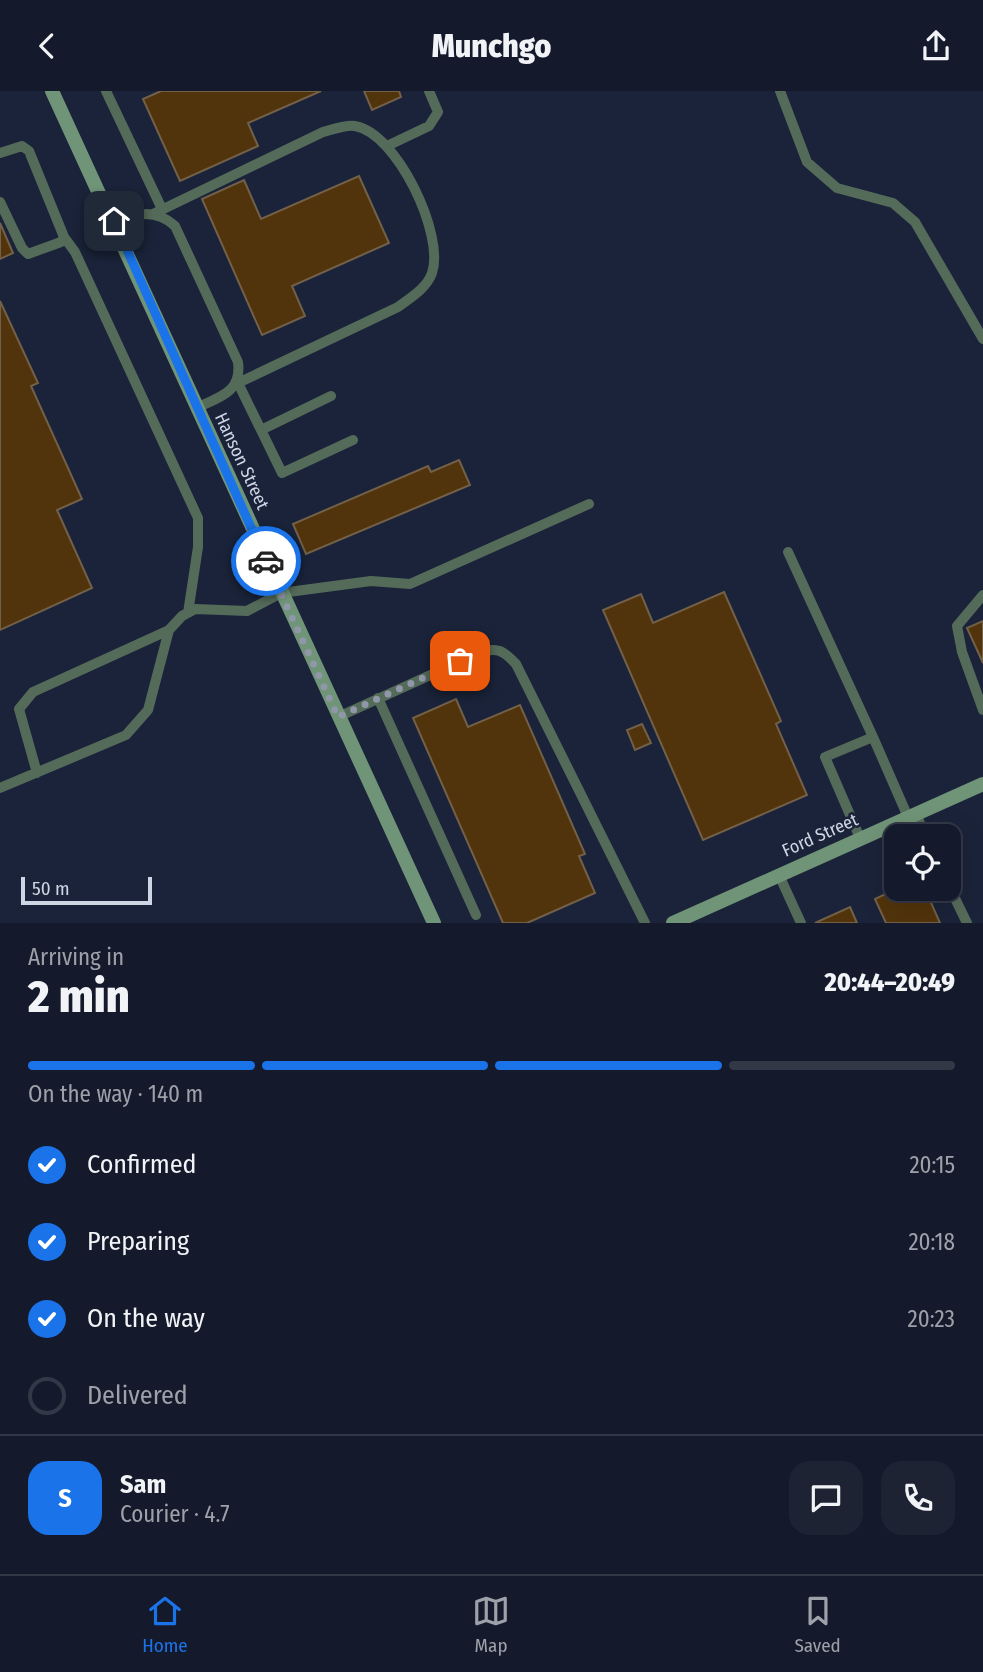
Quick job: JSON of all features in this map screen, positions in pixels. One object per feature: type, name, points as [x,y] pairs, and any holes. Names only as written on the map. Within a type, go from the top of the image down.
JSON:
[{"type":"street","name":"Hanson Street","points":[[52,91],[114,221],[196,408],[434,923]]},
{"type":"street","name":"Ford Street","points":[[673,923],[692,919],[779,875],[983,784]]},
{"type":"lane","points":[[106,91],[157,211],[175,226],[238,362],[238,383],[282,473],[353,440]]},
{"type":"lane","points":[[387,146],[429,126],[438,112],[429,91]]},
{"type":"lane","points":[[780,91],[807,162],[837,188],[893,203],[915,222],[983,339]]},
{"type":"lane","points":[[114,221],[157,211],[323,132],[354,125],[378,136],[401,163],[432,233],[436,255],[432,275],[416,293],[398,307],[238,383],[232,391],[196,408]]},
{"type":"lane","points":[[0,153],[22,146],[29,151],[64,237],[75,252],[198,518],[198,547],[188,613]]},
{"type":"lane","points":[[0,202],[22,249],[28,254],[61,242],[64,237]]},
{"type":"lane","points":[[261,430],[331,396]]},
{"type":"lane","points":[[37,773],[19,709],[33,692],[169,630],[188,613],[205,609],[247,611],[281,593],[371,581],[410,584],[589,504]]},
{"type":"lane","points":[[788,552],[873,737],[918,824]]},
{"type":"lane","points":[[983,595],[957,627],[962,652],[983,710]]},
{"type":"lane","points":[[0,788],[126,735],[138,725],[148,710],[169,630]]},
{"type":"lane","points":[[338,717],[481,652],[495,648],[506,652],[516,664],[645,923]]},
{"type":"lane","points":[[378,698],[476,915]]},
{"type":"lane","points":[[860,838],[825,757],[873,737]]},
{"type":"lane","points":[[779,875],[801,923]]},
{"type":"lane","points":[[956,901],[967,923]]},
{"type":"building","points":[[161,91],[321,91],[248,123],[258,146],[180,181],[143,99]]},
{"type":"building","points":[[364,91],[399,91],[401,97],[372,110]]},
{"type":"building","points":[[359,176],[389,243],[292,286],[305,316],[262,335],[202,199],[244,180],[261,219]]},
{"type":"building","points":[[0,223],[13,253],[0,259]]},
{"type":"building","points":[[0,301],[38,383],[31,386],[82,499],[57,510],[92,588],[0,630]]},
{"type":"building","points":[[459,460],[470,485],[306,554],[293,524],[428,466],[431,472]]},
{"type":"building","points":[[724,592],[781,721],[776,724],[807,795],[703,840],[603,610],[641,594],[653,623]]},
{"type":"building","points":[[983,621],[983,663],[967,628]]},
{"type":"building","points":[[456,699],[468,727],[520,705],[585,854],[579,856],[595,893],[527,923],[503,923],[413,718]]},
{"type":"building","points":[[642,724],[651,743],[635,750],[627,730]]},
{"type":"building","points":[[884,895],[884,901],[930,901],[940,923],[886,923],[875,899]]},
{"type":"building","points":[[850,907],[857,923],[815,923]]},
{"type":"way so far","points":[[266,561],[338,717],[460,661]]},
{"type":"route","points":[[114,221],[155,318],[266,561]]}]
